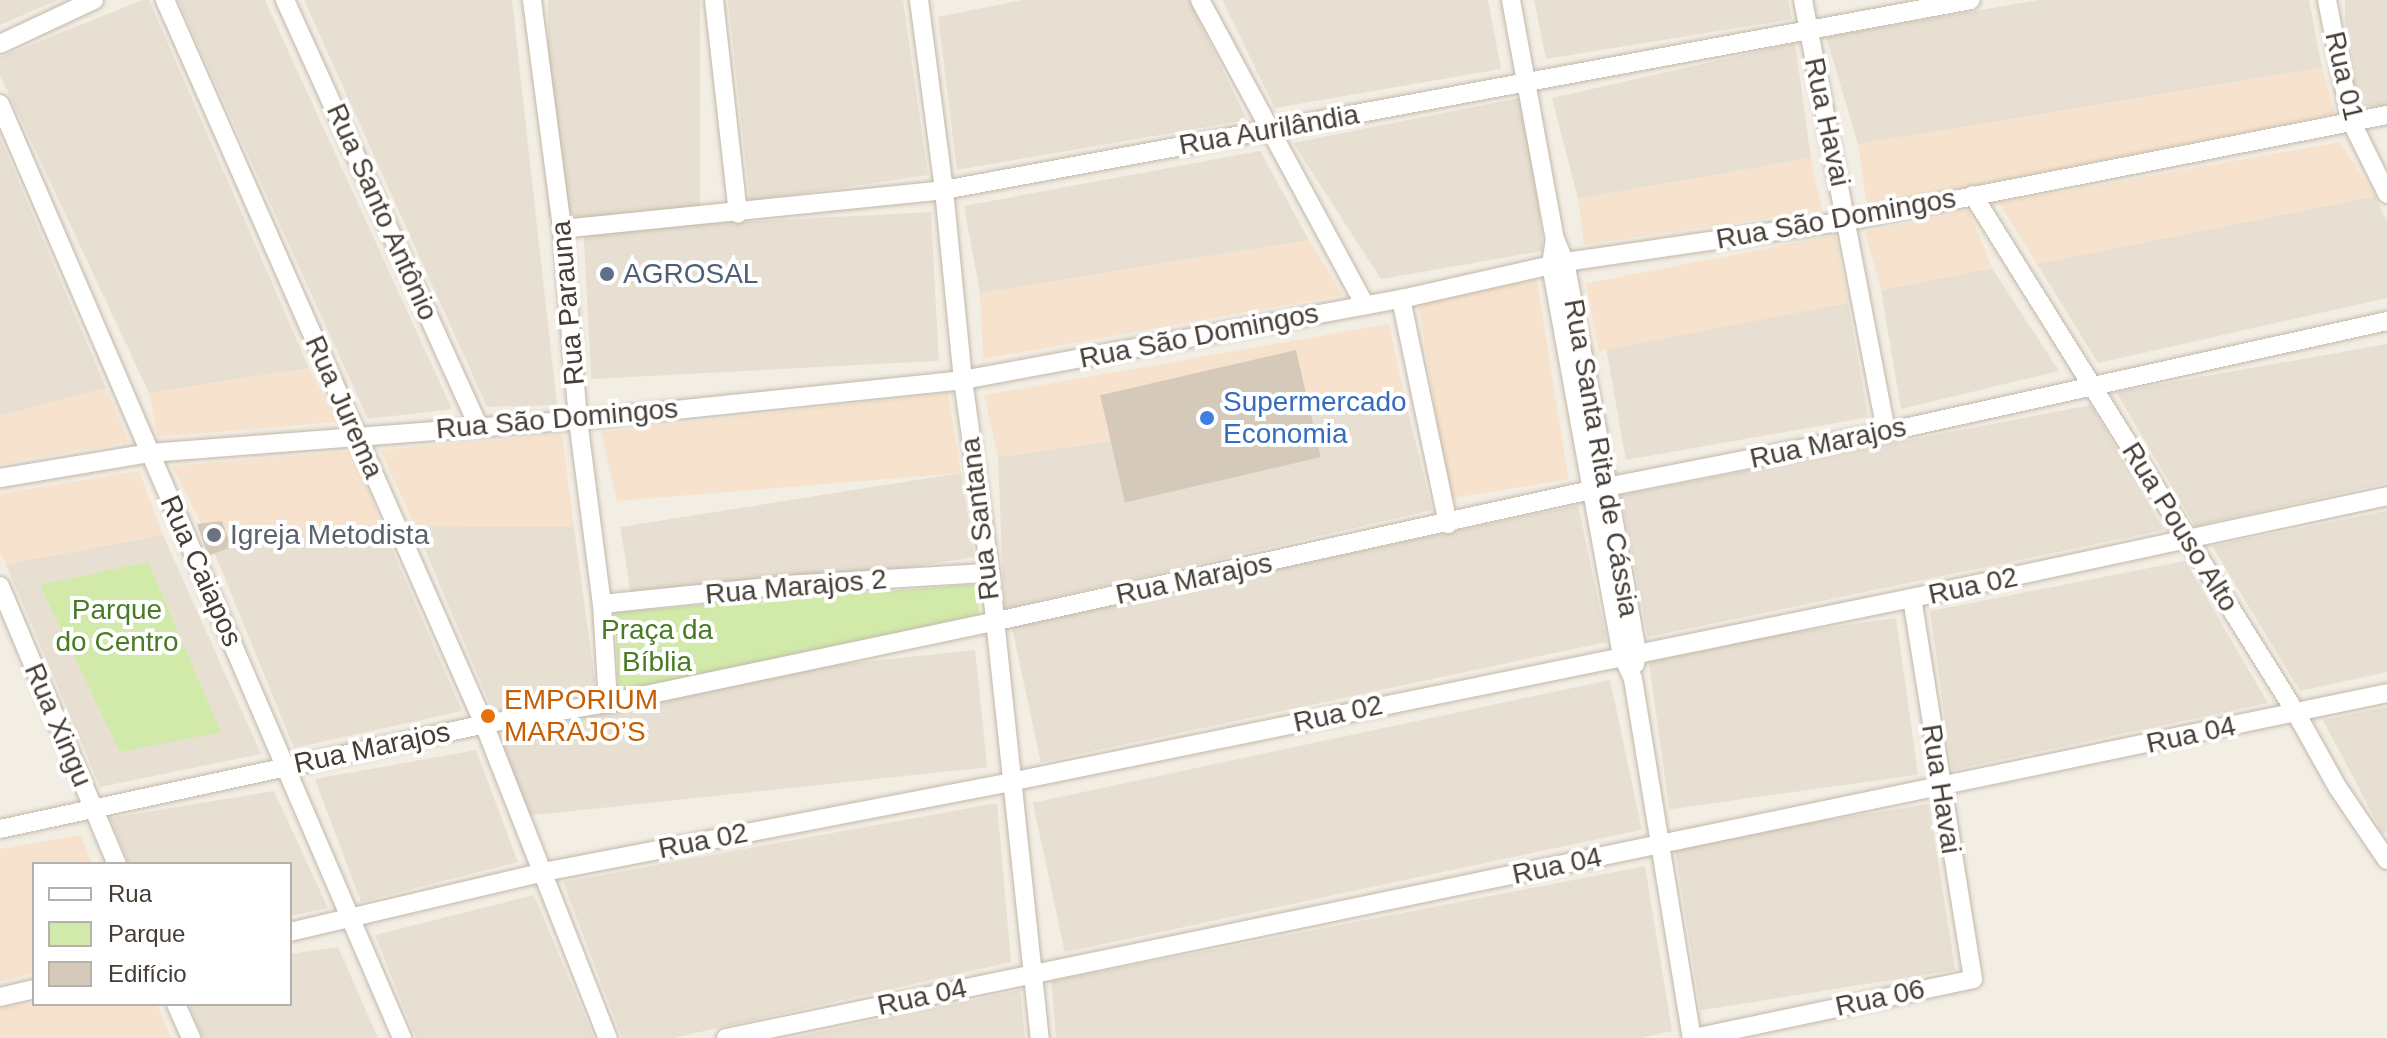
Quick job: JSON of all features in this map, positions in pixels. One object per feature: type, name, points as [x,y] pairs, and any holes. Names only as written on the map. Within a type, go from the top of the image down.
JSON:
[{"type":"street","points":[[0,44],[94,0]]},
{"type":"street","name":"Rua Jurema","points":[[165,0],[484,724],[608,1038]]},
{"type":"street","name":"Rua Santo Antônio","points":[[285,0],[478,425]]},
{"type":"street","name":"Rua Parauna","points":[[532,0],[562,229],[578,420],[602,604],[608,703]]},
{"type":"street","points":[[714,0],[738,214]]},
{"type":"street","points":[[1200,0],[1365,305]]},
{"type":"street","name":"Rua Santa Rita de Cássia","points":[[1511,0],[1630,654],[1693,1038]]},
{"type":"street","name":"Rua Havai","points":[[1803,0],[1886,432]]},
{"type":"street","name":"Rua Aurilândia","points":[[562,229],[738,214],[944,190],[1971,0]]},
{"type":"street","name":"Rua 01","points":[[2327,0],[2351,121],[2387,194]]},
{"type":"street","name":"Rua Santana","points":[[924,1],[963,380],[990,573],[1010,782],[1040,1038]]},
{"type":"street","name":"Rua Caiapos","points":[[0,104],[402,1038]]},
{"type":"street","name":"Rua São Domingos","points":[[0,478],[149,453],[478,425],[578,420],[963,380],[1401,299],[1558,264],[1847,221],[2387,115]]},
{"type":"street","name":"Rua Pouso Alto","points":[[1973,195],[2296,713],[2338,788],[2385,853]]},
{"type":"street","points":[[1401,299],[1448,524]]},
{"type":"street","name":"Rua Marajos","points":[[0,829],[484,724],[608,703],[993,622],[1600,489],[1886,432],[2387,321]]},
{"type":"street","name":"Rua 02","points":[[292,932],[351,921],[544,872],[1010,782],[1912,598],[2387,496]]},
{"type":"street","name":"Rua Marajos 2","points":[[602,604],[785,585],[990,573]]},
{"type":"street","name":"Rua Xingu","points":[[0,586],[116,862]]},
{"type":"street","name":"Rua Havai","points":[[1912,598],[1973,979]]},
{"type":"street","name":"Rua 04","points":[[726,1038],[2387,693]]},
{"type":"street","name":"Rua 06","points":[[1693,1038],[1973,979]]},
{"type":"street","points":[[0,997],[32,989]]},
{"type":"street","points":[[177,1006],[191,1038]]},
{"type":"shaded area","points":[[0,0],[58,0],[0,25]]},
{"type":"shaded area","points":[[149,0],[309,368],[149,393],[0,75],[0,57]]},
{"type":"shaded area","points":[[178,0],[265,0],[452,409],[368,419]]},
{"type":"shaded area","points":[[304,0],[512,0],[557,405],[487,407]]},
{"type":"shaded area","points":[[548,0],[700,0],[700,217],[548,217]]},
{"type":"shaded area","points":[[728,0],[903,0],[928,175],[750,201]]},
{"type":"shaded area","points":[[1023,0],[1189,0],[1247,120],[957,170],[938,17]]},
{"type":"shaded area","points":[[1222,0],[1488,0],[1501,69],[1275,108]]},
{"type":"shaded area","points":[[1534,0],[1788,0],[1792,19],[1546,59]]},
{"type":"shaded area","points":[[2039,0],[2309,0],[2322,68],[1858,144],[1826,37]]},
{"type":"shaded area","points":[[2345,0],[2387,0],[2387,106],[2345,106]]},
{"type":"shaded area","points":[[1795,43],[1811,158],[1578,199],[1552,98]]},
{"type":"shaded area","points":[[2322,68],[2335,114],[1867,206],[1858,144]]},
{"type":"shaded area","points":[[1529,96],[1543,251],[1381,279],[1293,143]]},
{"type":"shaded area","points":[[0,138],[106,388],[0,416]]},
{"type":"shaded area","points":[[2340,142],[2375,196],[2037,264],[1999,203]]},
{"type":"shaded area","points":[[1260,151],[1309,240],[980,293],[964,206]]},
{"type":"shaded area","points":[[1811,158],[1822,210],[1584,245],[1578,199]]},
{"type":"shaded area","points":[[2375,196],[2387,222],[2387,298],[2098,363],[2037,264]]},
{"type":"shaded area","points":[[1969,210],[1992,268],[1881,290],[1865,232]]},
{"type":"shaded area","points":[[931,212],[939,361],[591,379],[583,230]]},
{"type":"shaded area","points":[[1835,235],[1848,303],[1599,351],[1586,283]]},
{"type":"shaded area","points":[[1309,240],[1343,295],[983,359],[980,293]]},
{"type":"shaded area","points":[[1992,268],[2059,371],[1901,409],[1881,290]]},
{"type":"shaded area","points":[[1537,280],[1569,480],[1449,498],[1417,299]]},
{"type":"shaded area","points":[[1848,303],[1868,417],[1626,460],[1606,346]]},
{"type":"shaded area","points":[[1389,324],[1405,399],[998,457],[984,395]]},
{"type":"shaded area","points":[[2387,344],[2387,483],[2195,526],[2116,392]]},
{"type":"shaded area","points":[[309,368],[337,422],[158,437],[149,393]]},
{"type":"shaded area","points":[[106,388],[129,442],[0,464],[0,416]]},
{"type":"shaded area","points":[[948,393],[961,473],[617,501],[601,432]]},
{"type":"shaded area","points":[[1405,399],[1432,510],[1004,609],[998,457]]},
{"type":"shaded area","points":[[2091,405],[2164,530],[1648,637],[1621,495]]},
{"type":"shaded area","points":[[562,434],[574,527],[415,526],[380,450]]},
{"type":"shaded area","points":[[352,451],[384,531],[208,537],[172,466]]},
{"type":"shaded area","points":[[139,471],[163,535],[6,564],[0,552],[0,494]]},
{"type":"shaded area","points":[[961,473],[974,557],[634,611],[620,527]]},
{"type":"shaded area","points":[[1578,505],[1607,642],[1041,762],[1012,625]]},
{"type":"shaded area","points":[[2387,511],[2387,672],[2300,691],[2212,546]]},
{"type":"shaded area","points":[[415,526],[574,527],[596,690],[492,709]]},
{"type":"shaded area","points":[[384,531],[462,711],[294,748],[208,537]]},
{"type":"shaded area","points":[[163,535],[261,754],[100,787],[6,564]]},
{"type":"shaded area","points":[[2185,561],[2268,703],[1952,770],[1930,611]]},
{"type":"shaded area","points":[[1896,618],[1918,774],[1669,809],[1647,653]]},
{"type":"shaded area","points":[[975,650],[987,767],[511,817],[499,700]]},
{"type":"shaded area","points":[[1610,680],[1642,830],[1065,952],[1033,803]]},
{"type":"shaded area","points":[[2387,707],[2387,831],[2383,834],[2323,720]]},
{"type":"shaded area","points":[[476,750],[518,862],[361,902],[315,779]]},
{"type":"shaded area","points":[[274,791],[328,908],[292,916],[292,862],[128,862],[110,818]]},
{"type":"shaded area","points":[[997,803],[1011,962],[673,1038],[622,1038],[563,882]]},
{"type":"shaded area","points":[[1929,804],[1955,970],[1700,1010],[1674,844]]},
{"type":"shaded area","points":[[81,835],[91,862],[32,862],[32,974],[0,982],[0,849]]},
{"type":"shaded area","points":[[1645,866],[1672,1031],[1640,1038],[1056,1038],[1051,981]]},
{"type":"shaded area","points":[[534,895],[594,1038],[416,1038],[375,935]]},
{"type":"shaded area","points":[[338,947],[378,1038],[203,1038],[190,1006],[292,1006],[292,954]]},
{"type":"shaded area","points":[[1020,990],[1025,1038],[790,1038]]},
{"type":"shaded area","points":[[32,1003],[32,1006],[158,1006],[171,1038],[0,1038],[0,1009]]},
{"type":"green space","name":"Parque do Centro","points":[[148,562],[221,732],[120,752],[40,585]]},
{"type":"green space","name":"Praça da Bíblia","points":[[978,584],[979,615],[618,692],[615,612]]},
{"type":"building","name":"Supermercado Economia","points":[[1296,350],[1321,457],[1125,502],[1100,395]]},
{"type":"building","name":"Igreja Metodista","points":[[222,521],[231,547],[208,556],[197,524]]},
{"type":"place","name":"AGROSAL","points":[[607,274]]},
{"type":"place","name":"Supermercado Economia","points":[[1207,418]]},
{"type":"place","name":"Igreja Metodista","points":[[214,535]]},
{"type":"place","name":"EMPORIUM MARAJO’S","points":[[488,716]]}]
